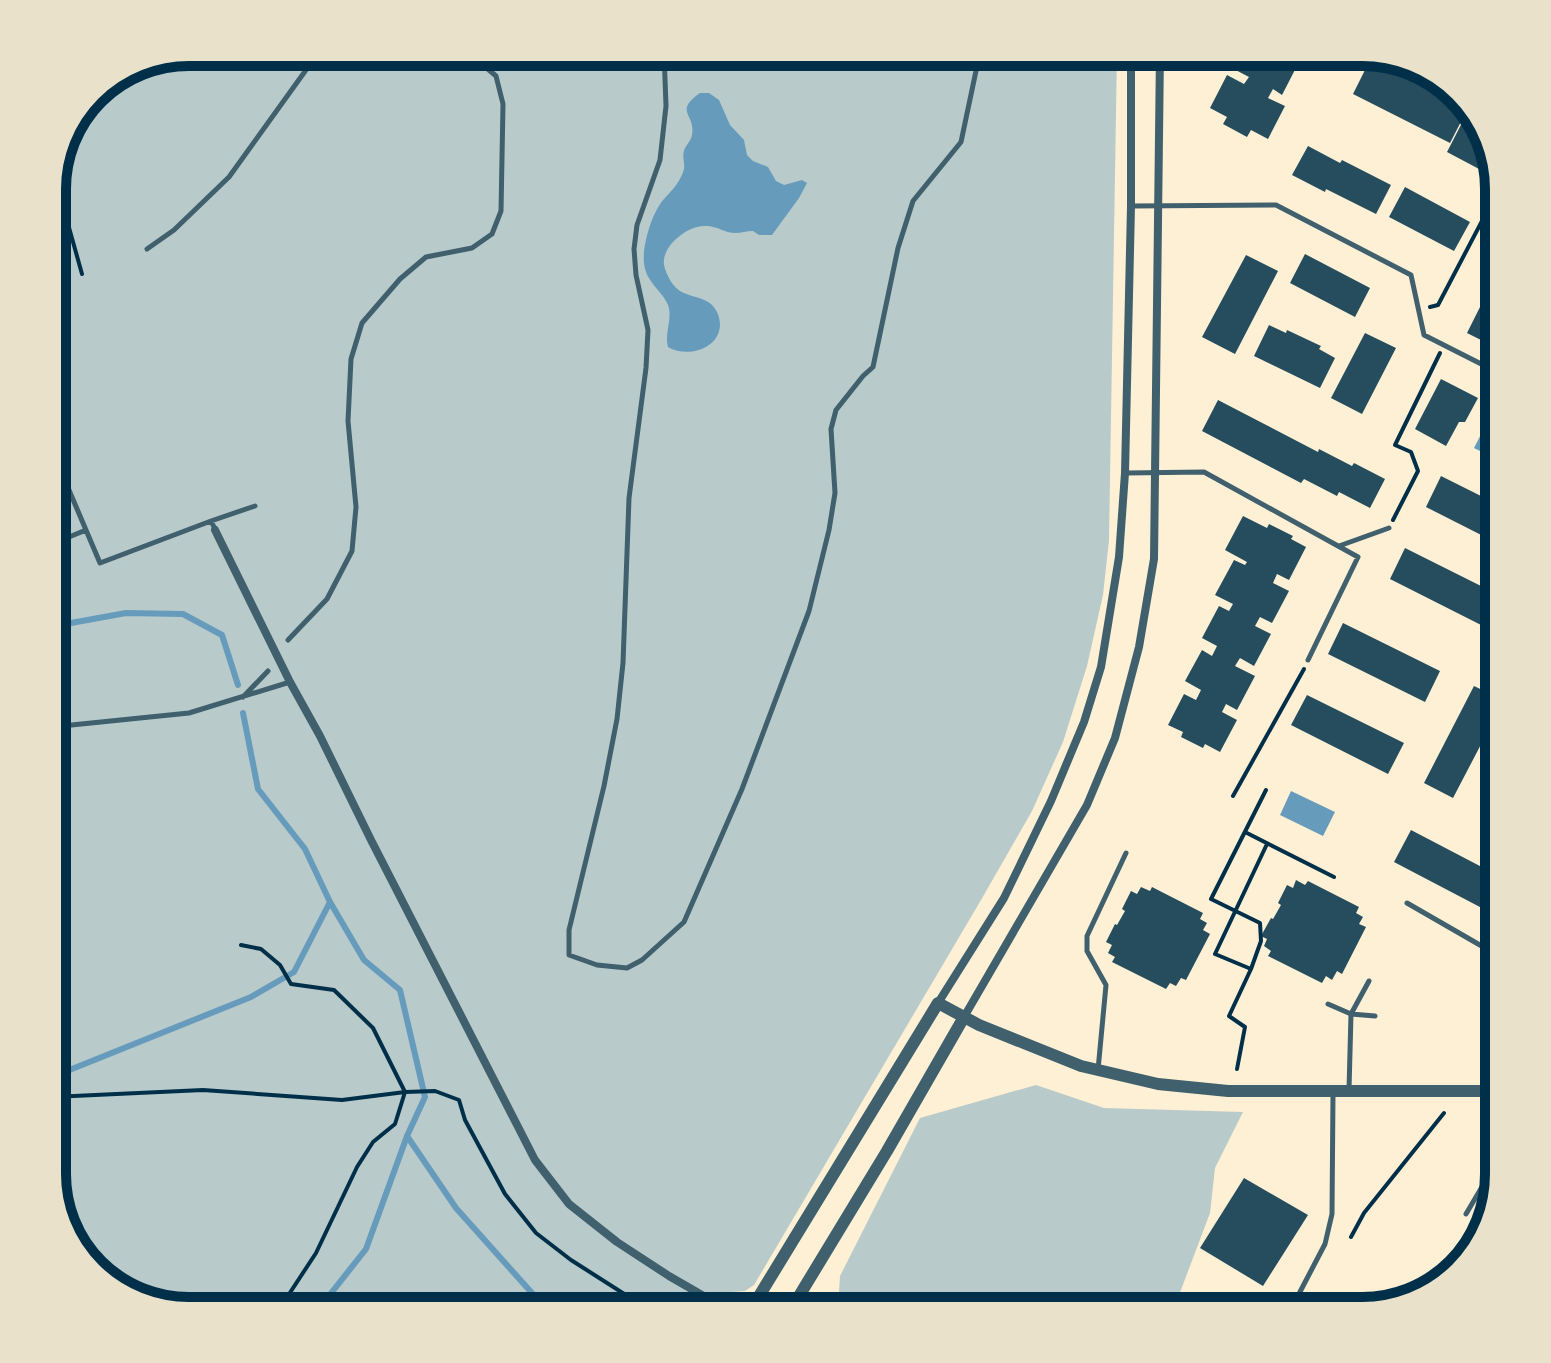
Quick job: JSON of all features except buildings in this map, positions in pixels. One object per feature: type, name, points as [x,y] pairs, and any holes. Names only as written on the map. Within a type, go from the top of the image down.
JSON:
[{"type":"street","points":[[759,1297],[1004,898],[1051,801],[1084,722],[1101,667],[1119,557],[1125,473],[1131,66]]},
{"type":"street","points":[[798,1297],[887,1151],[1087,805],[1115,738],[1139,647],[1154,559],[1160,66]]},
{"type":"street","points":[[213,526],[535,1160],[569,1204],[617,1242],[706,1297]]},
{"type":"street","points":[[938,1003],[1046,1053],[1098,1071],[1158,1084],[1228,1091],[1485,1091]]},
{"type":"lane","points":[[147,249],[174,230],[229,177],[309,66]]},
{"type":"lane","points":[[288,640],[327,599],[352,551],[356,507],[348,421],[351,359],[362,323],[400,279],[426,257],[472,248],[492,234],[501,211],[503,104],[496,76],[484,66]]},
{"type":"lane","points":[[665,66],[666,106],[660,160],[637,225],[634,249],[636,275],[648,330],[629,498],[623,663],[617,719],[569,930],[569,955],[597,965],[627,968],[642,960],[684,922],[742,789],[809,611],[819,571],[835,493],[831,429],[836,410],[873,367],[898,248],[913,201],[961,142],[977,66]]},
{"type":"lane","points":[[1131,206],[1276,205],[1411,275],[1424,335],[1485,366]]},
{"type":"lane","points":[[1125,473],[1204,472],[1359,558],[1308,660]]},
{"type":"lane","points":[[66,483],[100,563],[213,526],[255,506]]},
{"type":"lane","points":[[1339,546],[1389,528]]},
{"type":"lane","points":[[66,538],[86,530]]},
{"type":"lane","points":[[242,698],[268,671]]},
{"type":"lane","points":[[66,726],[189,713],[290,682]]},
{"type":"lane","points":[[1098,1071],[1106,985],[1087,951],[1087,936],[1126,853]]},
{"type":"lane","points":[[1407,903],[1485,948]]},
{"type":"lane","points":[[1349,1091],[1351,1014],[1369,981]]},
{"type":"lane","points":[[1328,1004],[1351,1014],[1375,1016]]},
{"type":"lane","points":[[1297,1297],[1325,1244],[1332,1214],[1333,1090]]},
{"type":"lane","points":[[1466,1214],[1484,1183]]},
{"type":"path","points":[[1419,309],[1438,305],[1485,215]]},
{"type":"path","points":[[66,217],[82,274]]},
{"type":"path","points":[[1389,528],[1418,471],[1411,452],[1395,445],[1440,353]]},
{"type":"path","points":[[1233,796],[1308,660]]},
{"type":"path","points":[[1237,1069],[1245,1027],[1229,1016],[1261,941],[1260,923],[1211,899],[1266,790]]},
{"type":"path","points":[[1245,832],[1334,877]]},
{"type":"path","points":[[1251,969],[1215,954],[1267,844]]},
{"type":"path","points":[[241,945],[261,949],[280,965],[291,984],[334,990],[373,1028],[407,1092],[395,1124],[373,1142],[357,1167],[316,1253],[287,1297]]},
{"type":"path","points":[[66,1096],[203,1090],[342,1100],[435,1091],[459,1100],[465,1120],[505,1194],[536,1233],[571,1260],[629,1297]]},
{"type":"path","points":[[1351,1237],[1364,1213],[1444,1113]]},
{"type":"shaded area","points":[[189,66],[1117,66],[1109,540],[1103,595],[1087,666],[1063,742],[1032,811],[754,1285],[745,1291],[731,1292],[729,1297],[165,1295],[142,1288],[121,1276],[102,1261],[79,1228],[70,1206],[66,1182],[66,181],[70,157],[91,114],[121,87],[142,75],[165,68]]},
{"type":"shaded area","points":[[1036,1085],[1104,1108],[1243,1112],[1215,1168],[1210,1213],[1178,1297],[839,1297],[840,1276],[920,1118]]},
{"type":"water","points":[[700,93],[709,93],[719,100],[730,125],[744,140],[747,155],[768,167],[776,181],[784,185],[802,180],[807,183],[772,235],[759,235],[753,231],[732,233],[704,226],[687,231],[670,245],[664,265],[672,283],[680,291],[710,303],[720,323],[714,340],[707,346],[688,352],[668,347],[668,305],[645,270],[644,256],[656,212],[682,174],[684,151],[692,135],[687,109],[692,99]]},
{"type":"water","points":[[1485,427],[1485,454],[1474,448]]},
{"type":"water","points":[[1291,791],[1335,812],[1323,836],[1280,815]]},
{"type":"waterway","points":[[66,623],[126,613],[183,614],[222,635],[238,685]]},
{"type":"waterway","points":[[243,713],[258,789],[305,849],[330,902],[364,960],[400,990],[425,1097],[407,1136],[366,1249],[328,1297]]},
{"type":"waterway","points":[[66,1071],[251,997],[294,972],[330,902]]},
{"type":"waterway","points":[[407,1136],[456,1208],[535,1297]]}]
